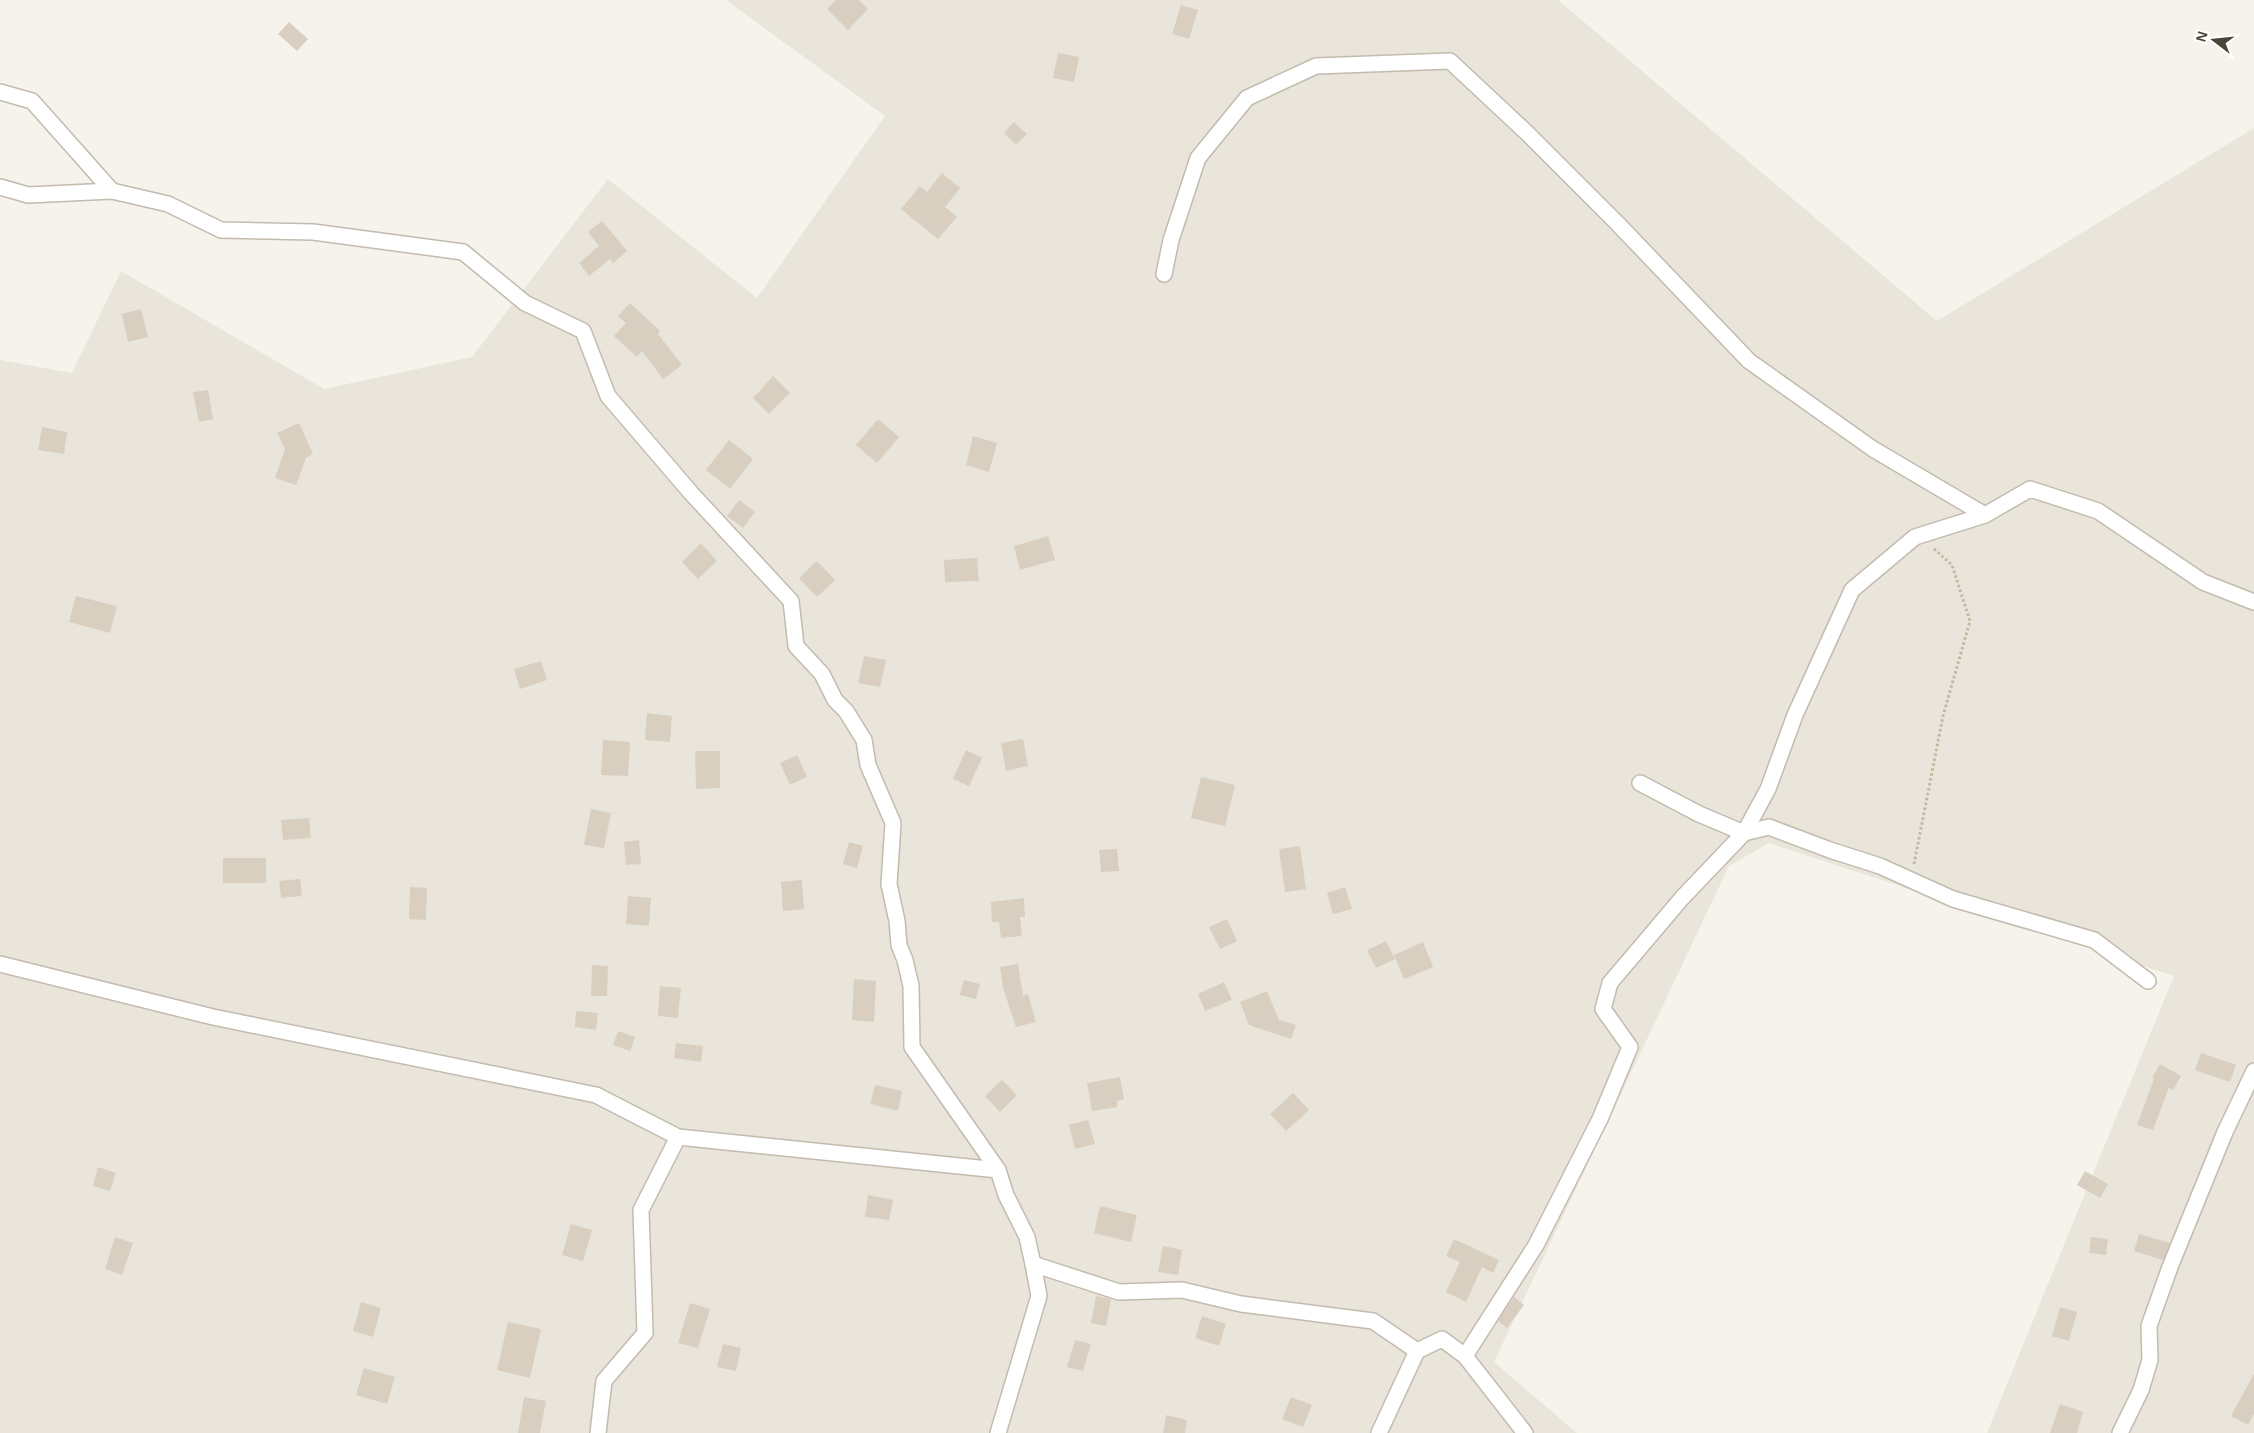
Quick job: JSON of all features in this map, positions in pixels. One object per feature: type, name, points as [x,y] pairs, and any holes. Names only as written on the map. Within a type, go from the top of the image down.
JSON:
[{"type":"street","points":[[1164,274],[1171,240],[1198,158],[1247,98],[1316,66],[1450,61],[1526,132],[1604,210],[1688,295],[1749,361],[1873,449],[1985,515]]},
{"type":"street","points":[[0,92],[32,101],[112,191]]},
{"type":"street","points":[[0,187],[28,195],[112,191],[168,204],[221,230],[313,232],[464,252],[525,303],[582,332],[608,396],[691,493],[791,601],[796,646],[822,674],[835,700],[846,711],[864,740],[868,765],[893,823],[889,884],[897,920],[899,945],[905,960],[910,986],[912,1046],[998,1170],[1006,1195],[1027,1237],[1033,1264],[1039,1296],[998,1433]]},
{"type":"street","points":[[1465,1356],[1536,1245],[1600,1119],[1630,1047],[1603,1009],[1610,984],[1682,898],[1744,833],[1768,789],[1795,715],[1852,590],[1915,537],[1985,515],[2030,489],[2098,511],[2203,582],[2254,602]]},
{"type":"street","points":[[1640,783],[1698,814],[1744,833],[1769,827],[1911,879],[1953,899],[2094,940],[2148,981]]},
{"type":"street","points":[[0,964],[213,1016],[596,1095],[678,1137],[998,1170]]},
{"type":"street","points":[[2120,1433],[2141,1390],[2150,1360],[2149,1326],[2170,1267],[2225,1132],[2254,1071]]},
{"type":"street","points":[[598,1433],[604,1381],[645,1333],[641,1210],[678,1137]]},
{"type":"street","points":[[1033,1264],[1120,1292],[1182,1290],[1241,1304],[1373,1321],[1417,1351]]},
{"type":"street","points":[[1379,1433],[1417,1351],[1442,1339],[1465,1356],[1525,1433]]},
{"type":"path","points":[[1911,879],[1943,716],[1970,621],[1952,565],[1936,550],[1915,537]]},
{"type":"shaded area","points":[[726,0],[1558,0],[1937,321],[2254,128],[2254,1433],[1987,1433],[2174,976],[1769,843],[1729,866],[1494,1362],[1577,1433],[0,1433],[0,360],[72,373],[121,271],[324,389],[472,357],[608,179],[757,298],[885,116]]},
{"type":"building","points":[[836,0],[859,0],[868,9],[848,30],[827,9]]},
{"type":"building","points":[[1181,5],[1198,10],[1189,39],[1172,34]]},
{"type":"building","points":[[289,22],[308,39],[297,51],[278,34]]},
{"type":"building","points":[[1058,53],[1079,57],[1074,82],[1053,78]]},
{"type":"building","points":[[1014,122],[1027,134],[1016,145],[1004,133]]},
{"type":"building","points":[[942,173],[960,188],[945,207],[957,217],[938,239],[901,209],[920,186],[927,192]]},
{"type":"building","points":[[602,221],[627,251],[613,263],[610,259],[589,276],[579,263],[599,246],[588,232]]},
{"type":"building","points":[[630,303],[660,331],[658,334],[682,365],[663,379],[642,351],[637,357],[614,336],[626,323],[618,316]]},
{"type":"building","points":[[141,309],[148,337],[128,342],[122,314]]},
{"type":"building","points":[[773,376],[790,393],[769,414],[753,398]]},
{"type":"building","points":[[208,390],[213,419],[199,422],[193,392]]},
{"type":"building","points":[[878,419],[899,437],[877,463],[856,445]]},
{"type":"building","points":[[299,423],[313,454],[306,458],[296,485],[275,478],[285,449],[277,433]]},
{"type":"building","points":[[42,427],[67,432],[64,454],[38,450]]},
{"type":"building","points":[[973,436],[997,443],[989,472],[966,465]]},
{"type":"building","points":[[729,440],[753,459],[730,489],[706,470]]},
{"type":"building","points":[[739,500],[755,512],[743,528],[727,516]]},
{"type":"building","points":[[1048,536],[1055,560],[1020,570],[1014,546]]},
{"type":"building","points":[[701,543],[717,561],[698,579],[682,562]]},
{"type":"building","points":[[977,558],[979,581],[945,582],[944,560]]},
{"type":"building","points":[[817,561],[835,580],[817,597],[799,578]]},
{"type":"building","points":[[76,596],[117,606],[110,633],[69,622]]},
{"type":"building","points":[[864,656],[886,660],[880,687],[858,683]]},
{"type":"building","points":[[541,661],[547,680],[520,689],[514,669]]},
{"type":"building","points":[[647,713],[672,716],[670,742],[645,740]]},
{"type":"building","points":[[1023,739],[1028,766],[1006,771],[1001,743]]},
{"type":"building","points":[[603,740],[630,742],[628,776],[601,775]]},
{"type":"building","points":[[966,750],[982,758],[969,786],[953,779]]},
{"type":"building","points":[[695,751],[720,751],[720,788],[696,789]]},
{"type":"building","points":[[797,755],[807,777],[790,785],[780,763]]},
{"type":"building","points":[[1201,777],[1235,785],[1225,826],[1191,818]]},
{"type":"building","points":[[591,809],[611,813],[604,848],[584,845]]},
{"type":"building","points":[[309,818],[311,838],[283,840],[281,820]]},
{"type":"building","points":[[639,840],[641,864],[626,865],[624,842]]},
{"type":"building","points":[[849,842],[863,846],[857,868],[843,864]]},
{"type":"building","points":[[1300,846],[1306,889],[1285,892],[1279,849]]},
{"type":"building","points":[[1117,849],[1119,871],[1101,872],[1099,850]]},
{"type":"building","points":[[223,858],[266,858],[266,883],[223,883]]},
{"type":"building","points":[[300,879],[302,896],[281,898],[279,881]]},
{"type":"building","points":[[802,880],[804,909],[783,911],[781,882]]},
{"type":"building","points":[[410,887],[427,888],[426,920],[409,919]]},
{"type":"building","points":[[1345,887],[1352,909],[1333,914],[1327,893]]},
{"type":"building","points":[[628,896],[651,898],[649,926],[626,924]]},
{"type":"building","points":[[1024,898],[1025,917],[1020,917],[1022,936],[1001,938],[999,922],[992,922],[991,902]]},
{"type":"building","points":[[1227,919],[1237,941],[1220,949],[1209,927]]},
{"type":"building","points":[[1386,941],[1395,959],[1376,968],[1367,950]]},
{"type":"building","points":[[1423,942],[1433,967],[1404,979],[1394,955]]},
{"type":"building","points":[[1018,964],[1023,996],[1028,994],[1036,1022],[1016,1027],[1003,988],[1000,967]]},
{"type":"building","points":[[592,965],[608,966],[607,996],[591,996]]},
{"type":"building","points":[[854,979],[876,981],[874,1022],[852,1020]]},
{"type":"building","points":[[964,980],[980,984],[976,999],[960,995]]},
{"type":"building","points":[[1224,982],[1232,1000],[1205,1011],[1198,994]]},
{"type":"building","points":[[660,986],[681,988],[678,1018],[658,1016]]},
{"type":"building","points":[[1267,991],[1279,1020],[1296,1025],[1291,1039],[1249,1025],[1240,1002]]},
{"type":"building","points":[[576,1011],[598,1013],[596,1030],[575,1027]]},
{"type":"building","points":[[618,1031],[635,1037],[630,1051],[613,1045]]},
{"type":"building","points":[[676,1043],[703,1046],[701,1062],[674,1058]]},
{"type":"building","points":[[2201,1053],[2236,1065],[2230,1082],[2195,1070]]},
{"type":"building","points":[[2160,1064],[2181,1076],[2173,1090],[2169,1088],[2153,1130],[2137,1125],[2154,1079],[2152,1078]]},
{"type":"building","points":[[1120,1077],[1124,1099],[1117,1101],[1117,1107],[1092,1111],[1087,1083]]},
{"type":"building","points":[[1002,1080],[1017,1095],[1000,1112],[985,1096]]},
{"type":"building","points":[[875,1085],[902,1091],[898,1111],[870,1104]]},
{"type":"building","points":[[1293,1093],[1309,1110],[1286,1131],[1270,1114]]},
{"type":"building","points":[[1088,1120],[1095,1144],[1075,1149],[1069,1125]]},
{"type":"building","points":[[98,1167],[116,1173],[110,1191],[93,1186]]},
{"type":"building","points":[[2085,1171],[2108,1184],[2100,1198],[2077,1185]]},
{"type":"building","points":[[868,1195],[893,1200],[889,1220],[865,1217]]},
{"type":"building","points":[[1100,1206],[1137,1215],[1131,1242],[1094,1233]]},
{"type":"building","points":[[571,1224],[592,1230],[583,1261],[562,1255]]},
{"type":"building","points":[[2139,1234],[2170,1243],[2163,1260],[2134,1251]]},
{"type":"building","points":[[115,1237],[133,1243],[122,1275],[105,1269]]},
{"type":"building","points":[[2091,1237],[2108,1239],[2106,1255],[2089,1253]]},
{"type":"building","points":[[1454,1239],[1499,1260],[1493,1273],[1482,1267],[1466,1302],[1446,1292],[1460,1262],[1446,1256]]},
{"type":"building","points":[[1163,1246],[1182,1250],[1178,1275],[1158,1272]]},
{"type":"building","points":[[1096,1296],[1111,1299],[1106,1326],[1091,1323]]},
{"type":"building","points":[[1514,1297],[1524,1305],[1507,1328],[1498,1321]]},
{"type":"building","points":[[361,1302],[381,1308],[373,1337],[353,1331]]},
{"type":"building","points":[[690,1303],[710,1309],[698,1348],[678,1343]]},
{"type":"building","points":[[2060,1307],[2077,1312],[2069,1341],[2052,1336]]},
{"type":"building","points":[[1202,1316],[1226,1324],[1219,1346],[1195,1338]]},
{"type":"building","points":[[508,1322],[541,1329],[530,1378],[497,1370]]},
{"type":"building","points":[[1075,1340],[1091,1344],[1083,1371],[1067,1367]]},
{"type":"building","points":[[723,1344],[741,1348],[736,1371],[717,1367]]},
{"type":"building","points":[[364,1368],[395,1377],[387,1404],[356,1395]]},
{"type":"building","points":[[2254,1374],[2254,1414],[2248,1425],[2231,1416]]},
{"type":"building","points":[[524,1397],[546,1401],[540,1433],[518,1433]]},
{"type":"building","points":[[1291,1397],[1312,1405],[1303,1427],[1282,1419]]},
{"type":"building","points":[[2060,1404],[2083,1412],[2077,1433],[2050,1433]]},
{"type":"building","points":[[1166,1415],[1187,1420],[1185,1433],[1163,1433]]}]
